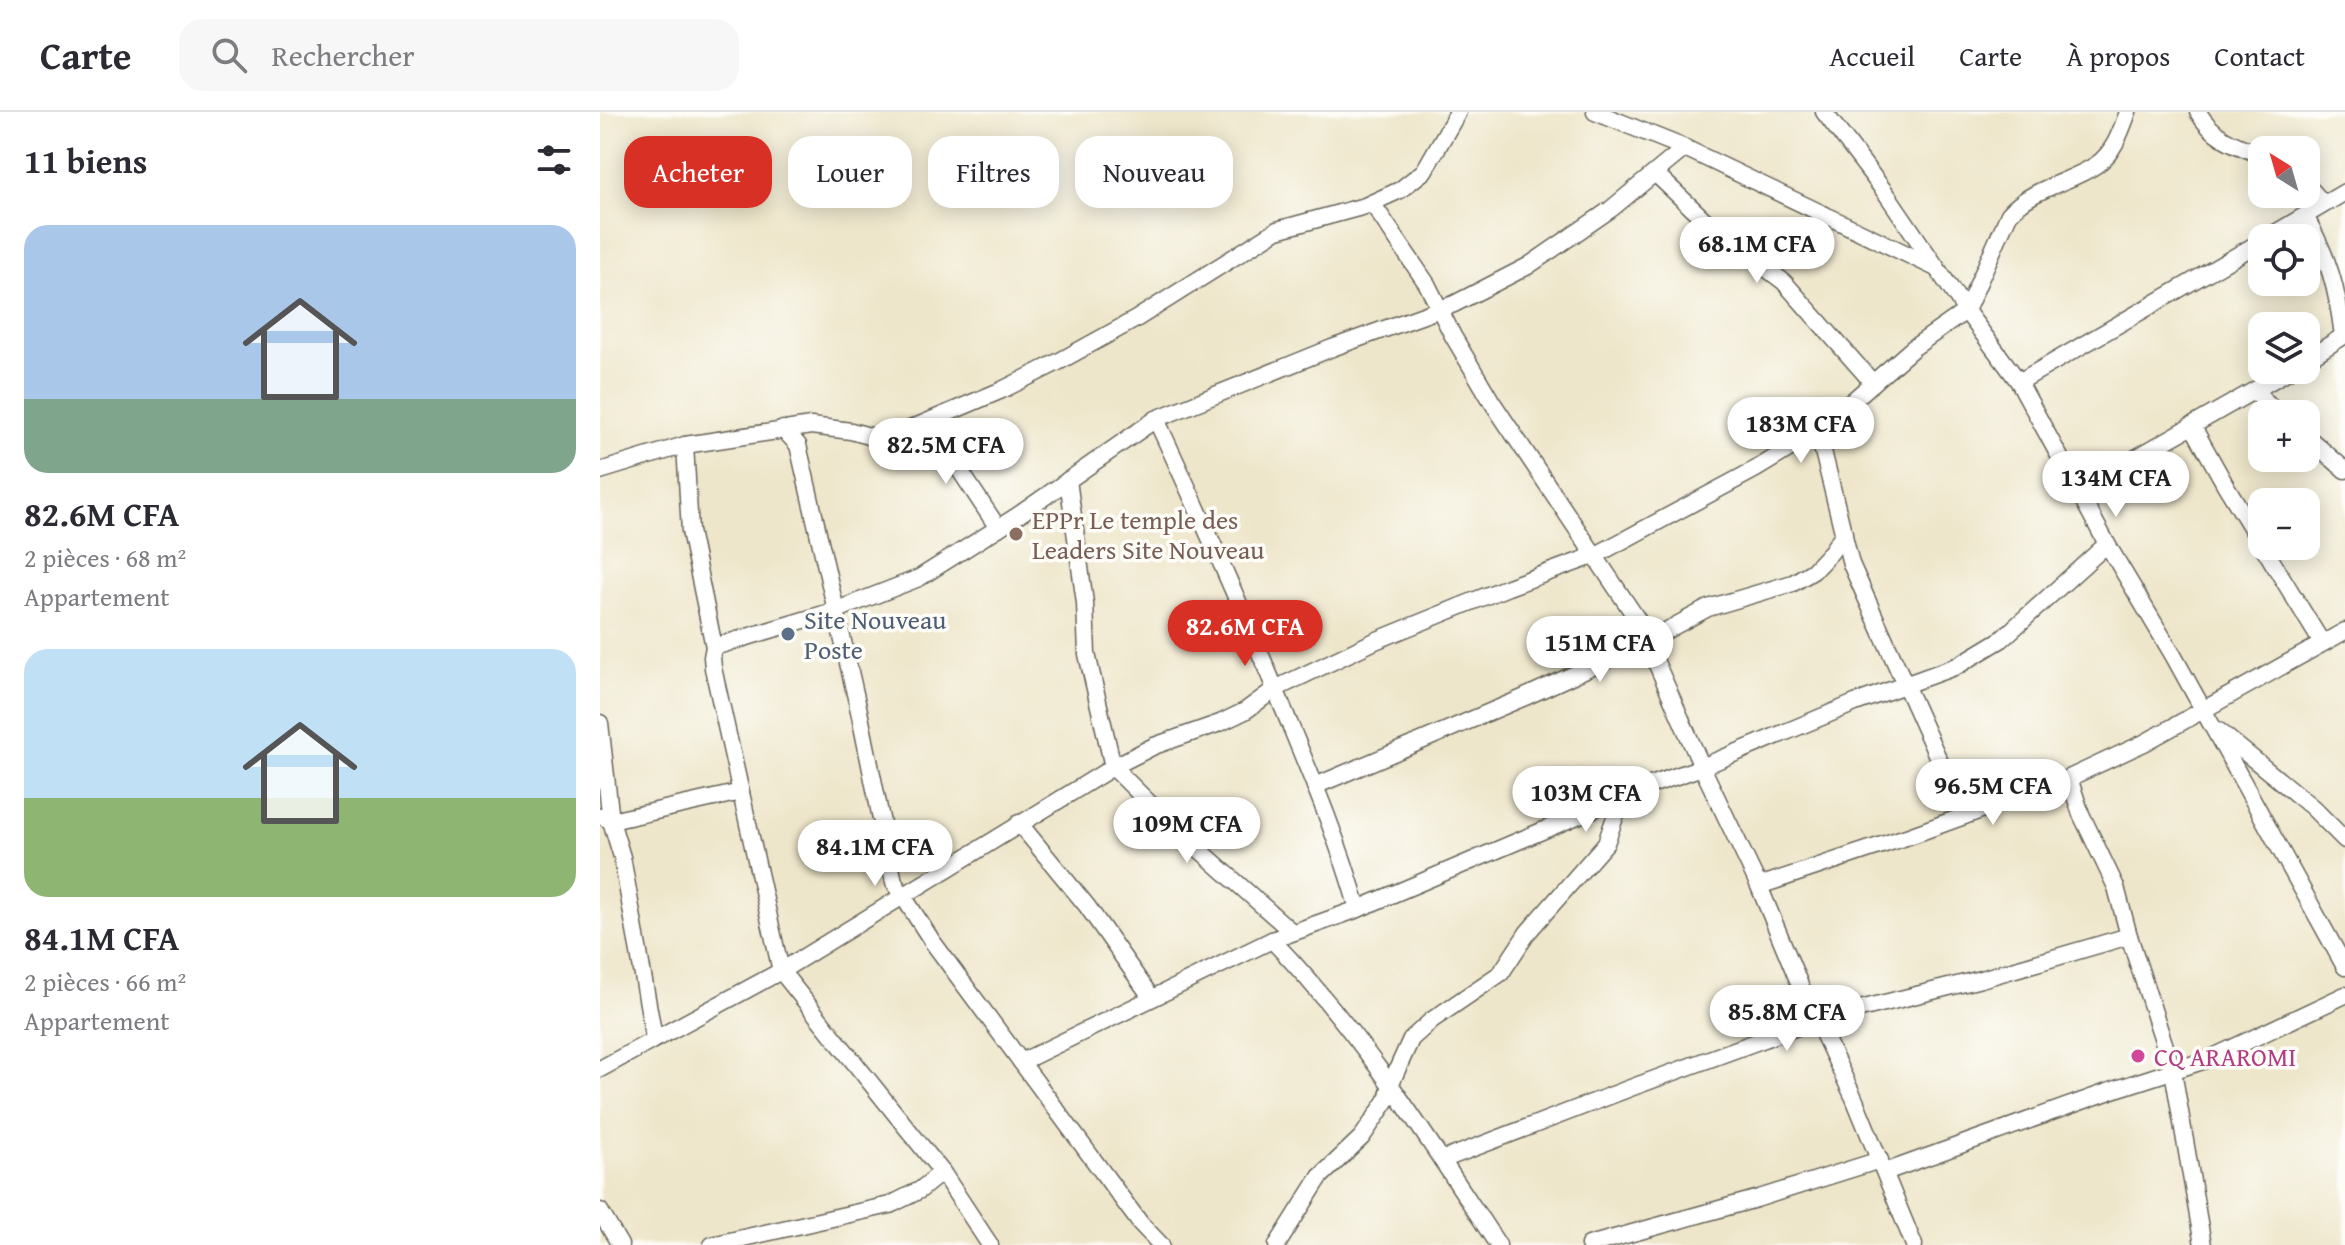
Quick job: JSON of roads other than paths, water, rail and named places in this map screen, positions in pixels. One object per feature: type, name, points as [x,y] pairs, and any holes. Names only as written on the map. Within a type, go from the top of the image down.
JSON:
[{"type":"street","points":[[600,471],[685,445],[783,429],[811,426],[851,431],[884,440],[928,422],[1058,362],[1136,319],[1277,230],[1372,203],[1400,190],[1424,171],[1458,112]]},
{"type":"street","points":[[1595,112],[1685,148],[1938,269]]},
{"type":"street","points":[[1824,112],[1888,196],[1966,311],[2019,382],[2345,967]]},
{"type":"street","points":[[600,1069],[781,971],[1113,767],[1154,746],[1245,711],[1275,689],[1375,641],[1596,555],[1756,469],[1818,431],[1913,348],[1966,311],[2009,214],[2020,201],[2032,194],[2096,165],[2116,141],[2128,112]]},
{"type":"street","points":[[2198,112],[2206,126],[2227,143],[2248,150]]},
{"type":"street","points":[[714,647],[837,610],[919,578],[998,528],[1156,419],[1332,348],[1440,310],[1528,266],[1611,209],[1685,148]]},
{"type":"street","points":[[1656,174],[1713,228],[1784,282],[1873,383]]},
{"type":"street","points":[[2291,224],[2345,192]]},
{"type":"street","points":[[2320,200],[2324,204]]},
{"type":"street","points":[[1372,203],[1427,284],[1484,390],[1637,619],[1759,886],[1816,1020],[1854,1098],[1914,1245]]},
{"type":"street","points":[[2305,216],[2324,251],[2338,292],[2342,342],[2320,353]]},
{"type":"street","points":[[2019,382],[2248,248]]},
{"type":"street","points":[[2078,491],[2268,384]]},
{"type":"street","points":[[2255,392],[2264,400]]},
{"type":"street","points":[[1156,419],[1224,565],[1342,855],[1358,909]]},
{"type":"street","points":[[928,422],[998,528]]},
{"type":"street","points":[[2193,427],[2322,643]]},
{"type":"street","points":[[783,429],[798,445],[837,610],[894,882],[932,941],[1140,1223],[1161,1245]]},
{"type":"street","points":[[1818,431],[1851,564],[1964,816]]},
{"type":"street","points":[[685,445],[690,531],[714,647],[713,668],[781,971],[942,1172],[990,1245]]},
{"type":"street","points":[[2320,448],[2345,470]]},
{"type":"street","points":[[1068,480],[1085,603],[1087,654],[1113,767],[1164,818],[1292,932]]},
{"type":"street","points":[[1315,786],[1512,703],[1647,641],[1708,608],[1793,583],[1813,571],[1844,533]]},
{"type":"street","points":[[1021,1062],[1272,940],[1358,909],[1855,703],[1957,666],[2002,639],[2107,544]]},
{"type":"street","points":[[1759,886],[2069,778],[2144,743],[2345,631]]},
{"type":"street","points":[[600,723],[605,818],[622,857],[654,1038]]},
{"type":"street","points":[[2212,725],[2312,807],[2345,840]]},
{"type":"street","points":[[2069,778],[2081,814],[2116,887],[2173,1071],[2203,1245]]},
{"type":"street","points":[[605,818],[741,792]]},
{"type":"street","points":[[1277,1245],[1320,1177],[1362,1137],[1387,1100],[1391,1083],[1411,1039],[1432,1020],[1501,973],[1528,932],[1606,843],[1622,797]]},
{"type":"street","points":[[1019,823],[1087,906],[1151,997]]},
{"type":"street","points":[[1442,1160],[1816,1020],[1966,983],[2129,936]]},
{"type":"street","points":[[1272,940],[1345,1022],[1391,1083],[1498,1245]]},
{"type":"street","points":[[1589,1245],[1637,1238],[1756,1199],[1883,1166],[2173,1071],[2209,1059],[2345,995]]},
{"type":"street","points":[[712,1245],[890,1205],[920,1190],[942,1172]]},
{"type":"street","points":[[600,1211],[620,1245]]},
{"type":"place","name":"EPPr Le temple des Leaders Site Nouveau","points":[[1016,534]]},
{"type":"place","name":"Site Nouveau Poste","points":[[788,634]]},
{"type":"place","name":"CQ ARAROMI","points":[[2138,1056]]}]
